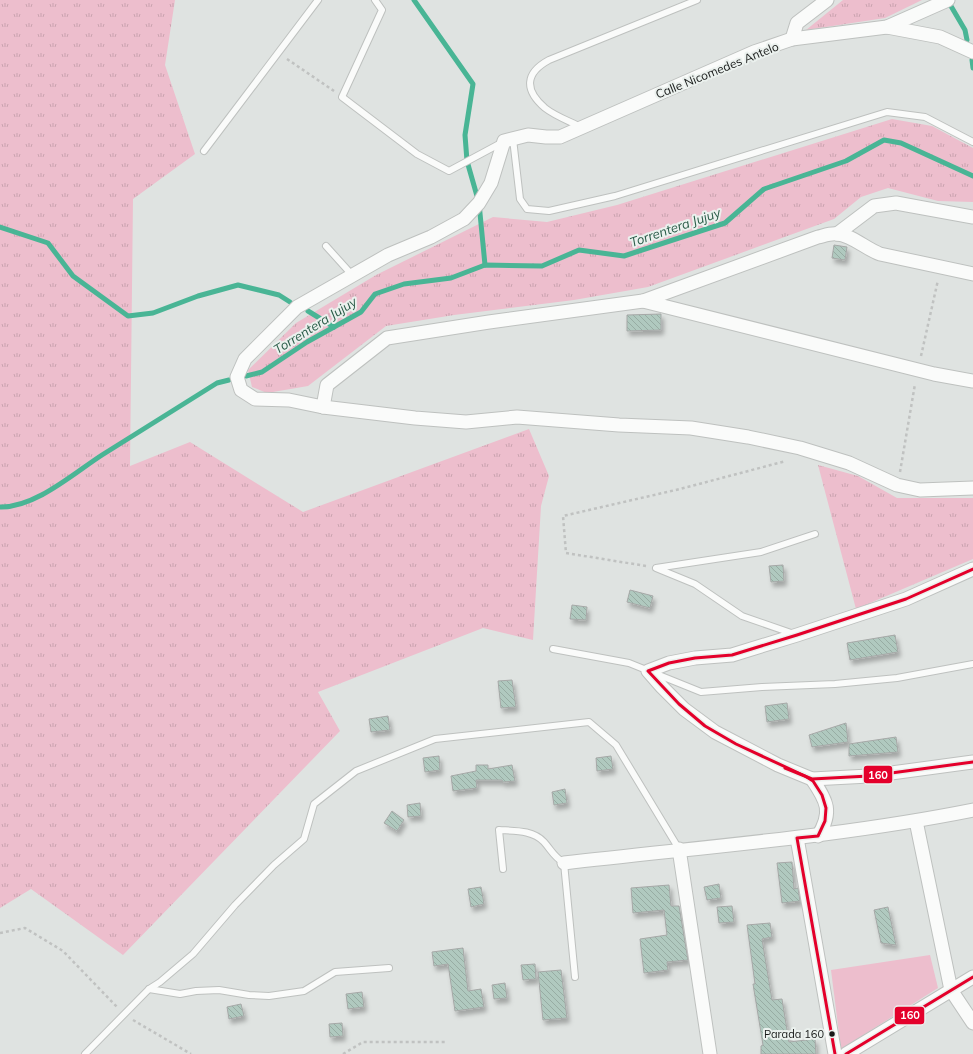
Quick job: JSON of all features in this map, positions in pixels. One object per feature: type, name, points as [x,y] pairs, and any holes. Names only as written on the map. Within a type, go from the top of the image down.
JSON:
[{"type":"street","points":[[792,39],[796,23],[827,0]]},
{"type":"street","name":"Calle Nicomedes Antelo","points":[[509,140],[528,135],[546,138],[560,137],[754,52],[792,39],[887,27],[948,0]]},
{"type":"street","points":[[887,27],[940,37],[973,52]]},
{"type":"street","points":[[509,140],[491,183],[479,203],[464,219],[431,237],[388,255],[297,307],[245,358],[237,377],[241,390],[255,399],[289,400],[323,407],[415,418],[466,422],[517,418],[691,428],[748,437],[800,448],[849,463],[897,485],[920,490],[973,488]]},
{"type":"street","points":[[323,407],[327,385],[387,338],[489,322],[643,301],[818,237],[837,234],[874,206],[896,203],[973,217]]},
{"type":"street","points":[[837,234],[854,240],[868,249],[880,254],[973,274]]},
{"type":"street","points":[[643,301],[934,374],[973,380]]},
{"type":"street","points":[[973,569],[906,599],[797,635],[732,655],[695,658],[669,663],[648,670],[662,687],[684,709],[715,732],[778,765],[812,779],[869,776],[973,762]]},
{"type":"street","points":[[812,779],[823,795],[827,810],[826,823],[818,836]]},
{"type":"street","points":[[564,863],[679,849],[818,836],[916,821],[973,810]]},
{"type":"street","points":[[916,821],[951,990],[973,1023]]},
{"type":"street","points":[[797,838],[835,1054]]},
{"type":"street","points":[[679,849],[710,1054]]},
{"type":"street","points":[[846,1054],[973,977]]},
{"type":"lane","points":[[204,151],[318,0]]},
{"type":"lane","points":[[375,0],[382,10],[342,97],[416,154],[449,171],[509,140],[520,199],[527,209],[549,211],[615,196],[887,112],[925,117],[973,142]]},
{"type":"lane","points":[[581,127],[546,108],[534,96],[530,84],[531,74],[536,66],[697,0]]},
{"type":"lane","points":[[326,246],[352,276]]},
{"type":"lane","points":[[656,568],[761,552],[815,534]]},
{"type":"lane","points":[[656,568],[695,584],[742,616],[797,635]]},
{"type":"lane","points":[[553,649],[629,664],[648,670],[701,692],[762,687],[835,684],[897,678],[973,664]]},
{"type":"lane","points":[[85,1054],[149,989],[160,982],[193,954],[235,905],[274,865],[304,839],[314,804],[356,771],[435,739],[589,722],[616,745],[679,849]]},
{"type":"lane","points":[[503,869],[499,830],[532,833],[544,842],[554,857],[564,863],[575,977]]},
{"type":"lane","points":[[149,989],[180,994],[196,990],[219,990],[249,995],[269,996],[304,991],[335,972],[389,968]]},
{"type":"path","points":[[278,54],[342,97]]},
{"type":"path","points":[[656,568],[566,553],[563,516],[793,459]]},
{"type":"path","points":[[0,933],[26,928],[63,950],[124,1014],[191,1054]]},
{"type":"path","points":[[344,1054],[363,1042],[447,1042]]},
{"type":"green space","points":[[0,0],[175,0],[165,65],[195,154],[133,199],[130,466],[190,442],[303,512],[529,429],[549,476],[541,506],[533,640],[483,628],[318,692],[340,731],[123,955],[31,889],[0,908]]},
{"type":"green space","points":[[843,0],[922,0],[885,18],[806,30]]},
{"type":"green space","points":[[892,119],[932,126],[973,148],[973,202],[938,201],[888,188],[861,197],[834,219],[648,287],[574,300],[454,315],[386,326],[308,386],[267,393],[252,387],[248,370],[296,323],[376,275],[493,217],[547,222],[617,205]]},
{"type":"green space","points":[[818,465],[858,476],[897,498],[973,498],[973,559],[856,609]]},
{"type":"green space","points":[[930,955],[938,988],[841,1049],[831,970]]},
{"type":"building","points":[[834,245],[847,247],[845,260],[832,258]]},
{"type":"building","points":[[661,314],[661,330],[627,331],[627,315]]},
{"type":"building","points":[[783,565],[784,581],[771,582],[769,566]]},
{"type":"building","points":[[630,590],[653,596],[650,608],[627,602]]},
{"type":"building","points":[[572,605],[587,607],[586,620],[570,619]]},
{"type":"building","points":[[895,635],[898,652],[850,660],[847,643]]},
{"type":"building","points":[[512,680],[516,707],[501,708],[498,681]]},
{"type":"building","points":[[787,703],[789,719],[767,722],[765,706]]},
{"type":"building","points":[[388,716],[390,730],[371,732],[369,719]]},
{"type":"building","points":[[846,723],[848,742],[812,747],[809,735]]},
{"type":"building","points":[[896,737],[898,752],[849,756],[849,744]]},
{"type":"building","points":[[439,756],[440,770],[425,772],[423,758]]},
{"type":"building","points":[[611,756],[613,769],[597,771],[596,758]]},
{"type":"building","points":[[476,765],[488,765],[488,769],[512,765],[515,781],[503,782],[502,780],[476,780],[477,788],[453,791],[451,776],[476,771]]},
{"type":"building","points":[[565,789],[567,803],[554,805],[552,792]]},
{"type":"building","points":[[420,803],[421,816],[408,817],[407,805]]},
{"type":"building","points":[[392,811],[404,820],[397,831],[384,823]]},
{"type":"building","points":[[792,862],[794,889],[798,888],[800,901],[782,903],[777,863]]},
{"type":"building","points":[[719,884],[721,898],[707,900],[704,887]]},
{"type":"building","points":[[669,885],[671,906],[679,906],[688,960],[667,962],[668,970],[644,973],[640,939],[667,935],[664,910],[633,913],[631,888]]},
{"type":"building","points":[[481,887],[484,904],[471,907],[468,889]]},
{"type":"building","points":[[732,906],[734,922],[719,923],[717,907]]},
{"type":"building","points":[[888,907],[896,945],[881,943],[874,910]]},
{"type":"building","points":[[770,923],[772,937],[762,939],[772,1000],[782,999],[789,1042],[815,1039],[816,1054],[761,1054],[761,1046],[763,1045],[753,984],[755,984],[747,925]]},
{"type":"building","points":[[463,948],[468,991],[481,989],[484,1007],[455,1011],[448,964],[434,966],[432,952]]},
{"type":"building","points":[[535,964],[536,979],[523,980],[521,965]]},
{"type":"building","points":[[561,970],[567,1018],[543,1020],[538,972]]},
{"type":"building","points":[[505,983],[507,998],[494,999],[492,985]]},
{"type":"building","points":[[362,992],[364,1007],[348,1009],[346,994]]},
{"type":"building","points":[[241,1004],[244,1016],[229,1019],[227,1007]]},
{"type":"building","points":[[342,1023],[343,1036],[330,1037],[329,1024]]},
{"type":"waterway","points":[[414,0],[473,84],[465,135],[467,161],[479,203],[485,265]]},
{"type":"waterway","points":[[948,1],[965,30],[967,40]]},
{"type":"waterway","points":[[972,60],[973,68]]},
{"type":"waterway","name":"Torrentera Jujuy","points":[[246,376],[262,372],[307,342],[361,312],[375,294],[404,284],[451,278],[485,265],[542,266],[579,250],[624,256],[725,223],[764,189],[846,161],[884,140],[901,143],[973,176]]},
{"type":"waterway","points":[[0,227],[48,243],[73,276],[128,316],[153,313],[198,296],[238,285],[279,295],[290,302]]},
{"type":"waterway","points":[[308,311],[334,327]]},
{"type":"waterway","name":"Torrentera Jujuy","points":[[0,507],[13,506],[40,496],[217,383],[229,380]]},
{"type":"transit line","name":"160","points":[[835,1054],[797,838],[818,836],[825,821],[826,808],[822,795],[813,781],[805,776],[736,744],[705,726],[679,704],[648,671],[669,663],[695,658],[732,655],[797,635],[906,599],[973,569]]},
{"type":"transit line","name":"160","points":[[785,768],[812,779],[869,776],[973,762]]},
{"type":"transit line","name":"160","points":[[846,1054],[973,977]]},
{"type":"place","name":"Parada 160","points":[[832,1034]]}]
